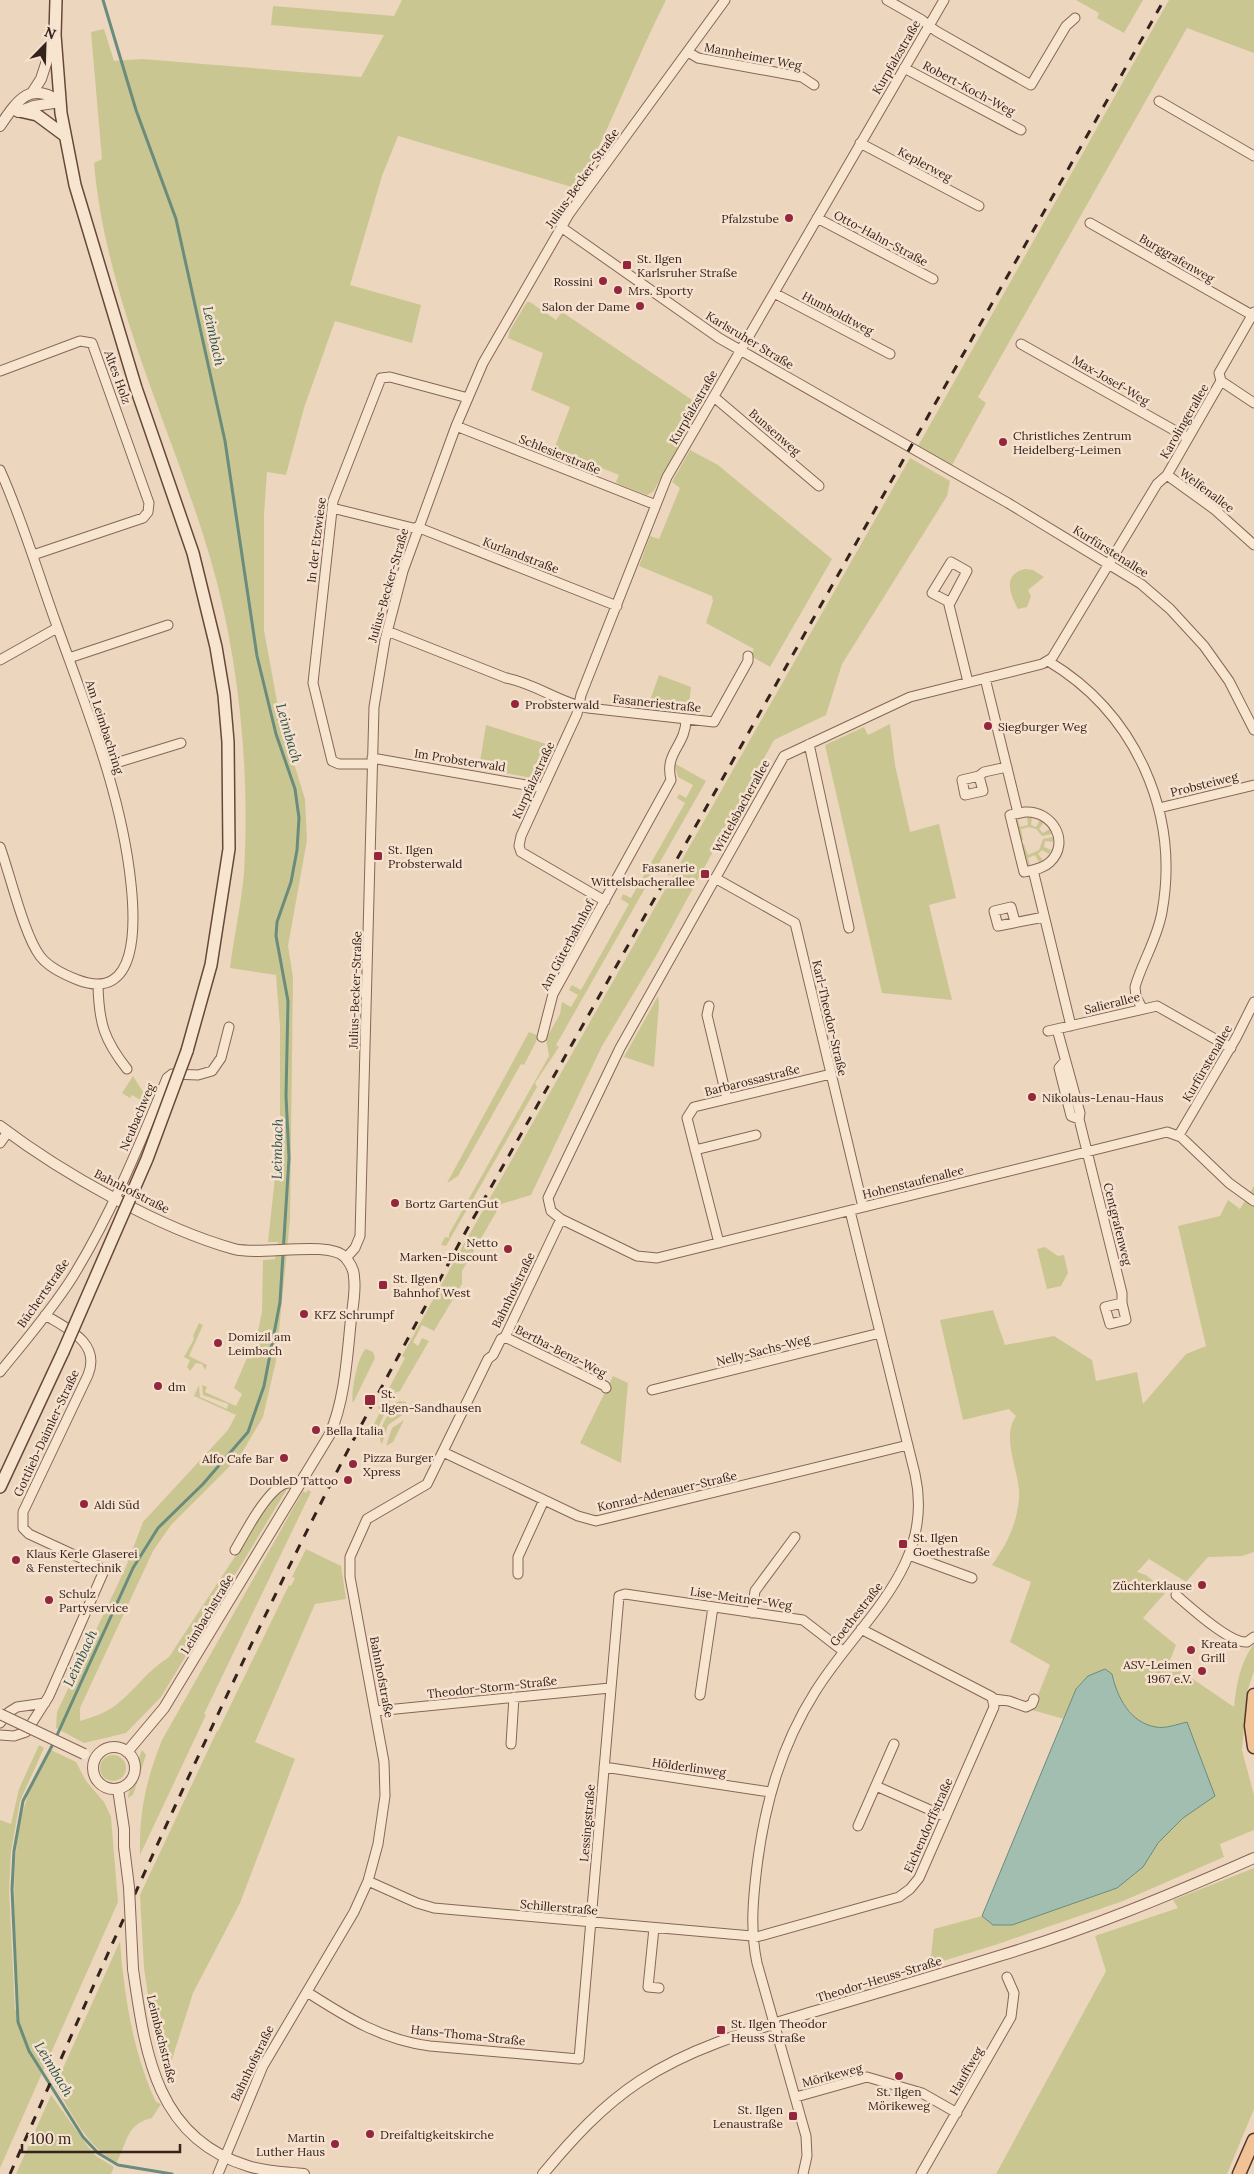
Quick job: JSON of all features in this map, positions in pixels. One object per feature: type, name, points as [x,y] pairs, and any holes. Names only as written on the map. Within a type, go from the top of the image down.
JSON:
[{"type":"main road","points":[[0,1487],[63,1352],[147,1159],[187,1051],[211,965],[229,849],[228,742],[224,695],[216,647],[193,553],[136,388],[75,185],[64,135],[60,102],[55,35],[56,0]]},
{"type":"main road","points":[[19,111],[37,115],[64,135]]},
{"type":"main road","points":[[1254,1695],[1251,1726],[1254,1747]]},
{"type":"main road","points":[[1239,2174],[1254,2140]]},
{"type":"street","name":"Julius-Becker-Straße","points":[[346,1258],[355,1248],[360,1236],[372,761],[376,690],[387,631],[417,528],[456,426],[493,345],[561,227],[725,0]]},
{"type":"street","points":[[887,0],[928,26],[1031,84],[1066,26],[1075,18]]},
{"type":"street","name":"Kurpfalzstraße","points":[[521,852],[519,846],[521,836],[577,714],[578,706],[616,606],[668,477],[944,0]]},
{"type":"street","points":[[32,93],[41,79],[55,35]]},
{"type":"street","name":"Mannheimer Weg","points":[[688,52],[698,58],[802,77],[814,85]]},
{"type":"street","name":"Robert-Koch-Weg","points":[[904,68],[1022,130]]},
{"type":"street","points":[[2,123],[15,103],[22,97],[32,93],[42,93],[60,102]]},
{"type":"street","points":[[1158,101],[1254,156]]},
{"type":"street","points":[[2,123],[19,111],[34,106],[60,102]]},
{"type":"street","name":"Keplerweg","points":[[860,143],[979,206]]},
{"type":"street","name":"Otto-Hahn-Straße","points":[[817,218],[934,280]]},
{"type":"street","name":"Burggrafenweg","points":[[1090,223],[1253,313]]},
{"type":"street","name":"Karlsruher Straße","points":[[561,227],[740,351],[907,446]]},
{"type":"street","name":"Humboldtweg","points":[[774,293],[890,354]]},
{"type":"street","name":"Karolingerallee","points":[[1110,564],[1157,484],[1162,477],[1167,475],[1221,381],[1219,373],[1253,313]]},
{"type":"street","name":"Altes Holz","points":[[0,371],[80,341],[92,343],[149,503],[148,512],[136,520],[33,555]]},
{"type":"street","name":"Max-Josef-Weg","points":[[1021,344],[1188,438]]},
{"type":"street","name":"In der Etzwiese","points":[[372,761],[339,764],[332,761],[313,686],[332,508],[336,489],[380,378],[390,377],[468,398]]},
{"type":"street","points":[[1221,381],[1254,403]]},
{"type":"street","name":"Bunsenweg","points":[[714,397],[819,486]]},
{"type":"street","name":"Schlesierstraße","points":[[456,426],[656,506]]},
{"type":"street","name":"Kurfürstenallee","points":[[907,446],[1110,564],[1151,592],[1192,632],[1226,676],[1254,730]]},
{"type":"street","name":"Am Leimbachring","points":[[0,470],[16,505],[106,766],[122,827],[131,883],[133,914],[131,945],[126,965],[120,976],[110,983],[98,986]]},
{"type":"street","name":"Welfenallee","points":[[1167,475],[1214,509],[1254,545]]},
{"type":"street","name":"Kurlandstraße","points":[[332,508],[417,528],[616,606]]},
{"type":"street","points":[[949,602],[932,593],[951,562],[967,571],[949,602],[968,682]]},
{"type":"street","points":[[1110,564],[1056,654],[1048,661],[1080,682],[1105,706],[1122,727],[1143,764],[1159,808],[1166,850],[1166,887],[1159,926],[1135,987],[1136,997],[1142,1008]]},
{"type":"street","points":[[69,658],[168,625]]},
{"type":"street","points":[[0,660],[57,628]]},
{"type":"street","name":"Fasaneriestraße","points":[[387,631],[506,678],[536,687],[578,706],[714,722],[748,661],[748,656]]},
{"type":"street","name":"Wittelsbacherallee","points":[[561,1219],[555,1216],[548,1205],[550,1191],[616,1056],[784,756],[910,697],[1048,661]]},
{"type":"street","points":[[985,678],[1018,813]]},
{"type":"street","points":[[605,900],[671,780],[669,764],[684,735],[686,720]]},
{"type":"street","points":[[106,766],[181,743]]},
{"type":"street","points":[[808,744],[849,928]]},
{"type":"street","name":"Im Probsterwald","points":[[372,761],[543,788]]},
{"type":"street","points":[[979,776],[984,772],[1007,767]]},
{"type":"street","name":"Probsteiweg","points":[[1159,808],[1254,785]]},
{"type":"street","points":[[1031,812],[1042,814],[1051,821],[1058,835],[1058,846],[1054,857],[1047,864],[1024,872],[1010,815],[1018,813],[1031,812]]},
{"type":"street","points":[[0,846],[32,940],[40,957],[56,971],[98,986],[98,1011],[103,1033],[127,1069]]},
{"type":"street","name":"Am Güterbahnhof","points":[[521,852],[605,900],[553,994],[542,1037]]},
{"type":"street","points":[[1032,870],[1071,1026]]},
{"type":"street","name":"Karl-Theodor-Straße","points":[[715,878],[795,922],[863,1207]]},
{"type":"street","points":[[1015,922],[1020,923],[1044,917]]},
{"type":"street","name":"Kurfürstenallee","points":[[1178,1135],[1231,1048],[1254,1002]]},
{"type":"street","points":[[709,1006],[706,1016],[727,1099]]},
{"type":"street","name":"Salierallee","points":[[1065,1061],[1052,1030],[1156,1006],[1163,1007],[1231,1048]]},
{"type":"street","name":"Neubachweg","points":[[114,1198],[147,1129],[168,1078],[172,1074],[198,1075],[212,1071],[221,1058],[229,1027]]},
{"type":"street","name":"Centgrafenweg","points":[[1065,1061],[1059,1068],[1072,1116],[1079,1119],[1122,1293],[1122,1303]]},
{"type":"street","name":"Barbarossastraße","points":[[719,1243],[687,1118],[694,1107],[831,1074]]},
{"type":"street","points":[[0,1143],[4,1129]]},
{"type":"street","name":"Bahnhofstraße","points":[[4,1129],[114,1198],[217,1243],[236,1249],[272,1251],[329,1249],[339,1252],[346,1258]]},
{"type":"street","name":"Hohenstaufenallee","points":[[561,1219],[645,1258],[664,1257],[1159,1134],[1170,1132],[1178,1135]]},
{"type":"street","points":[[695,1150],[756,1135]]},
{"type":"street","points":[[1178,1135],[1229,1183],[1254,1202]]},
{"type":"street","name":"Büchertstraße","points":[[0,1372],[45,1315],[74,1273],[114,1198]]},
{"type":"street","name":"Goethestraße","points":[[803,2174],[807,2144],[796,2097],[757,1963],[753,1937],[753,1893],[760,1843],[770,1792],[784,1753],[803,1713],[843,1651],[891,1589],[910,1556],[916,1534],[919,1503],[917,1483],[850,1211]]},
{"type":"street","name":"Bahnhofstraße","points":[[218,2174],[262,2066],[349,1922],[368,1881],[379,1836],[385,1796],[384,1762],[350,1577],[350,1557],[370,1516],[427,1484],[488,1359],[493,1355],[501,1339],[505,1337],[561,1219]]},
{"type":"street","name":"Leimbachstraße","points":[[128,1752],[164,1708],[330,1434],[337,1412],[354,1291],[354,1273],[346,1258]]},
{"type":"street","name":"Gottlieb-Daimler-Straße","points":[[0,1735],[14,1736],[26,1732],[45,1703],[103,1573],[98,1566],[29,1534],[22,1528],[21,1519],[23,1512],[91,1367],[92,1357],[86,1343],[45,1315]]},
{"type":"street","name":"Nelly-Sachs-Weg","points":[[652,1390],[880,1334]]},
{"type":"street","name":"Bertha-Benz-Weg","points":[[505,1337],[606,1388]]},
{"type":"street","name":"Konrad-Adenauer-Straße","points":[[443,1452],[584,1519],[604,1521],[908,1445]]},
{"type":"street","points":[[235,1550],[277,1488],[288,1483],[300,1483]]},
{"type":"street","points":[[518,1574],[518,1557],[544,1500]]},
{"type":"street","points":[[752,1613],[755,1590],[795,1537]]},
{"type":"street","points":[[910,1556],[972,1578]]},
{"type":"street","name":"Lise-Meitner-Weg","points":[[625,1594],[803,1620],[843,1651]]},
{"type":"street","name":"Lessingstraße","points":[[579,2059],[618,1599],[620,1595],[625,1594]]},
{"type":"street","points":[[1176,1595],[1203,1618],[1240,1642],[1245,1643],[1254,1637]]},
{"type":"street","points":[[700,1695],[713,1607]]},
{"type":"street","points":[[861,1629],[994,1700],[1009,1701],[1024,1707],[1030,1705],[1034,1699]]},
{"type":"street","name":"Theodor-Storm-Straße","points":[[376,1711],[610,1688]]},
{"type":"street","points":[[511,1744],[514,1697]]},
{"type":"street","name":"Eichendorffstraße","points":[[753,1937],[789,1929],[905,1894],[919,1878],[994,1707],[994,1700]]},
{"type":"street","points":[[0,1723],[9,1712],[17,1707],[45,1703]]},
{"type":"street","points":[[0,1714],[95,1758]]},
{"type":"street","points":[[858,1826],[894,1744]]},
{"type":"street","points":[[117,1748],[128,1752],[134,1762],[134,1774],[128,1784],[118,1790],[106,1788],[96,1781],[92,1770],[95,1758],[103,1750],[117,1748]]},
{"type":"street","name":"Hölderlinweg","points":[[604,1767],[770,1792]]},
{"type":"street","points":[[876,1786],[946,1817]]},
{"type":"street","name":"Leimbachstraße","points":[[118,1790],[124,1829],[129,1887],[133,1969],[150,2055],[158,2083],[167,2104],[186,2130],[224,2156],[253,2168],[304,2174]]},
{"type":"street","name":"Theodor-Heuss-Straße","points":[[543,2174],[588,2124],[642,2080],[684,2056],[774,2024],[1067,1934],[1168,1896],[1254,1858]]},
{"type":"street","name":"Schillerstraße","points":[[368,1881],[417,1903],[434,1908],[753,1937]]},
{"type":"street","points":[[654,1928],[648,1987],[659,1988]]},
{"type":"street","name":"Hauffweg","points":[[921,2174],[1011,2018],[1014,1993],[1007,1977]]},
{"type":"street","name":"Hans-Thoma-Straße","points":[[307,1992],[359,2025],[408,2042],[579,2059]]},
{"type":"street","name":"Mörikeweg","points":[[796,2097],[867,2076],[922,2093],[956,2113]]},
{"type":"shaded area","points":[[402,0],[666,0],[579,189],[398,136],[382,176],[350,285],[421,305],[412,343],[335,321],[304,408],[286,475],[267,472],[264,515],[264,630],[280,718],[305,799],[307,840],[288,946],[293,977],[290,1220],[276,1361],[263,1417],[240,1456],[171,1525],[153,1551],[80,1708],[80,1721],[112,1708],[154,1668],[169,1657],[272,1500],[280,1491],[287,1489],[161,1697],[126,1733],[84,1743],[56,1728],[57,1712],[126,1567],[143,1522],[228,1430],[236,1415],[194,1396],[199,1385],[200,1397],[227,1409],[228,1404],[203,1395],[202,1385],[207,1387],[205,1392],[236,1406],[242,1394],[234,1388],[247,1358],[252,1359],[262,1312],[263,1260],[275,1259],[278,1242],[268,1242],[280,1130],[280,1027],[276,975],[230,968],[244,873],[245,834],[244,754],[235,673],[220,595],[210,557],[142,362],[112,264],[101,214],[94,163],[102,159],[91,32],[104,29],[114,61],[142,59],[361,77],[384,35],[271,25],[273,6],[394,16]]},
{"type":"shaded area","points":[[1076,0],[1143,0],[1124,33],[1097,18],[1099,13]]},
{"type":"shaded area","points":[[1169,0],[1254,0],[1254,53],[1187,28],[978,397],[986,403],[952,465],[918,446]]},
{"type":"shaded area","points":[[527,302],[530,302],[556,320],[562,312],[701,406],[653,492],[647,495],[618,484],[616,482],[619,475],[575,457],[571,465],[551,457],[570,407],[531,390],[543,353],[508,338],[510,330]]},
{"type":"shaded area","points":[[690,450],[718,465],[832,559],[770,667],[751,656],[754,649],[706,623],[713,601],[712,596],[639,566],[650,536],[659,539],[680,488],[672,482]]},
{"type":"shaded area","points":[[910,458],[950,481],[947,496],[842,664],[826,715],[774,740],[656,956],[602,1046],[531,1195],[501,1204],[462,1271],[462,1284],[434,1331],[422,1325],[413,1342],[418,1346],[422,1338],[429,1341],[400,1391],[392,1394],[387,1392],[405,1358],[402,1356],[456,1258]]},
{"type":"shaded area","points":[[1025,569],[1033,570],[1044,577],[1028,590],[1031,596],[1027,607],[1018,609],[1012,597],[1010,585],[1013,575]]},
{"type":"shaded area","points":[[659,675],[691,687],[688,713],[647,709]]},
{"type":"shaded area","points":[[890,724],[895,765],[910,832],[939,824],[956,898],[929,905],[952,1000],[882,993],[825,745],[864,727],[868,735]]},
{"type":"shaded area","points":[[486,725],[556,747],[542,780],[479,768]]},
{"type":"shaded area","points":[[674,763],[706,781],[556,1045],[559,1047],[535,1083],[537,1087],[446,1246],[441,1245],[445,1237],[449,1238],[449,1234],[549,1056],[546,1039],[560,1014],[562,1002],[571,1007],[578,995],[569,990],[572,985],[581,990],[629,904],[621,899],[623,894],[631,898],[685,803],[677,798],[679,794],[686,798],[693,785],[678,777]]},
{"type":"shaded area","points":[[1027,817],[1032,817],[1031,825],[1036,827],[1040,820],[1044,822],[1039,829],[1043,833],[1050,829],[1052,834],[1042,836],[1036,829],[1029,827],[1021,829],[1023,840],[1021,841],[1016,822],[1018,819],[1020,827],[1028,825]]},
{"type":"shaded area","points":[[1053,837],[1053,842],[1045,841],[1044,847],[1051,850],[1049,854],[1042,850],[1038,854],[1043,860],[1039,862],[1035,855],[1028,858],[1030,865],[1028,865],[1022,844],[1024,844],[1028,855],[1039,850],[1043,839]]},
{"type":"shaded area","points":[[658,996],[659,1004],[654,1067],[624,1057]]},
{"type":"shaded area","points":[[529,1032],[539,1036],[524,1065],[521,1064],[458,1176],[447,1183]]},
{"type":"shaded area","points":[[133,1076],[150,1103],[149,1105],[132,1095],[130,1098],[122,1093]]},
{"type":"shaded area","points":[[1254,1186],[1254,1552],[1242,1556],[1208,1557],[1186,1582],[1149,1559],[1137,1572],[1146,1575],[1166,1592],[1143,1618],[1176,1645],[1169,1663],[1234,1707],[1242,1666],[1254,1644],[1254,1671],[1247,1692],[1242,1750],[1254,1795],[1254,1830],[1220,1844],[1224,1857],[1123,1901],[930,1965],[934,1929],[982,1916],[993,1925],[1143,1867],[1158,1843],[1183,1818],[1206,1800],[1157,1728],[1136,1721],[1116,1693],[1112,1674],[1076,1689],[1064,1719],[1032,1710],[1050,1665],[1010,1642],[1031,1582],[992,1565],[1010,1533],[1018,1507],[1019,1488],[1010,1445],[1012,1425],[1016,1416],[1009,1409],[963,1420],[940,1320],[993,1310],[1005,1345],[1054,1336],[1092,1360],[1096,1381],[1137,1372],[1143,1404],[1186,1354],[1206,1346],[1178,1226],[1220,1216],[1228,1200],[1240,1209]]},
{"type":"shaded area","points":[[1045,1247],[1058,1256],[1064,1255],[1068,1273],[1061,1286],[1047,1289],[1037,1249]]},
{"type":"shaded area","points":[[199,1323],[203,1325],[189,1356],[207,1365],[205,1370],[202,1364],[196,1363],[190,1371],[187,1367],[190,1360],[184,1357],[194,1339],[193,1336]]},
{"type":"shaded area","points":[[366,1349],[373,1352],[375,1358],[353,1403],[355,1375],[360,1358]]},
{"type":"shaded area","points":[[613,1376],[628,1383],[621,1463],[580,1443]]},
{"type":"shaded area","points":[[391,1400],[376,1432],[371,1430],[381,1410],[378,1408],[380,1405]]},
{"type":"shaded area","points":[[399,1401],[406,1402],[408,1411],[388,1425],[382,1444],[380,1439],[381,1429],[395,1403]]},
{"type":"shaded area","points":[[404,1420],[393,1442],[386,1446],[392,1428]]},
{"type":"shaded area","points":[[308,1490],[311,1492],[204,1714],[206,1715],[140,1855],[142,1810],[152,1769],[162,1740],[303,1491],[306,1493]]},
{"type":"shaded area","points":[[306,1549],[341,1566],[346,1599],[315,1604],[255,1742],[295,1759],[240,1903],[193,1993],[166,2078],[152,2022],[144,1968],[140,1895],[217,1731],[289,1585],[291,1586],[295,1578],[292,1577]]},
{"type":"shaded area","points":[[1105,1669],[1112,1674],[1117,1691],[1126,1708],[1139,1720],[1147,1725],[1160,1727],[1187,1722],[1215,1796],[1183,1818],[1158,1843],[1143,1867],[1117,1888],[1012,1925],[993,1925],[982,1916],[1076,1689],[1088,1676]]},
{"type":"shaded area","points":[[39,1745],[44,1748],[20,1801],[11,1852],[9,1890],[15,2010],[19,2010],[14,1904],[16,1850],[20,1824],[28,1795],[51,1750],[76,1762],[86,1781],[104,1802],[111,1817],[118,1902],[0,2168],[0,1820],[11,1824],[19,1789]]},
{"type":"shaded area","points":[[142,1750],[146,1755],[133,1795],[128,1798],[137,1775]]},
{"type":"shaded area","points":[[113,1755],[123,1758],[126,1768],[123,1778],[113,1781],[103,1778],[100,1768],[103,1758]]},
{"type":"shaded area","points":[[1254,1868],[1254,2109],[1227,2174],[996,2174],[1106,1971],[1095,1936],[1178,1908],[1173,1900]]},
{"type":"shaded area","points":[[120,1941],[127,2003],[141,2064],[156,2102],[161,2104],[152,2118],[137,2124],[132,2129],[117,2162],[106,2156],[89,2139],[55,2086]]},
{"type":"shaded area","points":[[51,2095],[96,2156],[114,2167],[111,2174],[16,2174]]},
{"type":"waterway","name":"Leimbach","points":[[103,0],[136,110],[176,219],[225,441],[257,656],[276,734],[295,789],[299,818],[297,850],[291,882],[277,922],[276,936],[288,1001],[286,1096],[289,1158],[280,1302],[264,1386],[248,1432],[203,1484],[158,1528],[133,1568],[53,1744],[23,1801],[14,1851],[12,1889],[18,2022],[29,2051],[83,2137],[98,2153],[118,2165],[172,2174]]},
{"type":"railway","points":[[10,2174],[203,1746],[284,1577],[359,1430],[461,1240],[1164,0]]},
{"type":"place","name":"Pfalzstube","points":[[789,218]]},
{"type":"place","name":"St. Ilgen Karlsruher Straße","points":[[627,265]]},
{"type":"place","name":"Rossini","points":[[603,281]]},
{"type":"place","name":"Mrs. Sporty","points":[[618,290]]},
{"type":"place","name":"Salon der Dame","points":[[640,306]]},
{"type":"place","name":"Christliches Zentrum Heidelberg-Leimen","points":[[1003,442]]},
{"type":"place","name":"Probsterwald","points":[[515,704]]},
{"type":"place","name":"Siegburger Weg","points":[[988,726]]},
{"type":"place","name":"St. Ilgen Probsterwald","points":[[378,856]]},
{"type":"place","name":"Fasanerie Wittelsbacherallee","points":[[705,874]]},
{"type":"place","name":"Nikolaus-Lenau-Haus","points":[[1032,1097]]},
{"type":"place","name":"Bortz GartenGut","points":[[395,1203]]},
{"type":"place","name":"Netto Marken-Discount","points":[[508,1249]]},
{"type":"place","name":"St. Ilgen Bahnhof West","points":[[383,1285]]},
{"type":"place","name":"KFZ Schrumpf","points":[[304,1314]]},
{"type":"place","name":"Domizil am Leimbach","points":[[218,1343]]},
{"type":"place","name":"dm","points":[[158,1386]]},
{"type":"place","name":"St. Ilgen-Sandhausen","points":[[370,1400]]},
{"type":"place","name":"Bella Italia","points":[[316,1430]]},
{"type":"place","name":"Alfo Cafe Bar","points":[[284,1458]]},
{"type":"place","name":"Pizza Burger Xpress","points":[[353,1464]]},
{"type":"place","name":"DoubleD Tattoo","points":[[348,1480]]},
{"type":"place","name":"Aldi Süd","points":[[84,1504]]},
{"type":"place","name":"St. Ilgen Goethestraße","points":[[903,1544]]},
{"type":"place","name":"Klaus Kerle Glaserei & Fenstertechnik","points":[[16,1560]]},
{"type":"place","name":"Züchterklause","points":[[1202,1585]]},
{"type":"place","name":"Schulz Partyservice","points":[[49,1600]]},
{"type":"place","name":"Kreata Grill","points":[[1191,1650]]},
{"type":"place","name":"ASV-Leimen 1967 e.V.","points":[[1202,1671]]},
{"type":"place","name":"St. Ilgen Theodor Heuss Straße","points":[[721,2030]]},
{"type":"place","name":"St. Ilgen Mörikeweg","points":[[899,2076]]},
{"type":"place","name":"St. Ilgen Lenaustraße","points":[[793,2116]]},
{"type":"place","name":"Dreifaltigkeitskirche","points":[[370,2134]]},
{"type":"place","name":"Martin Luther Haus","points":[[335,2144]]}]
